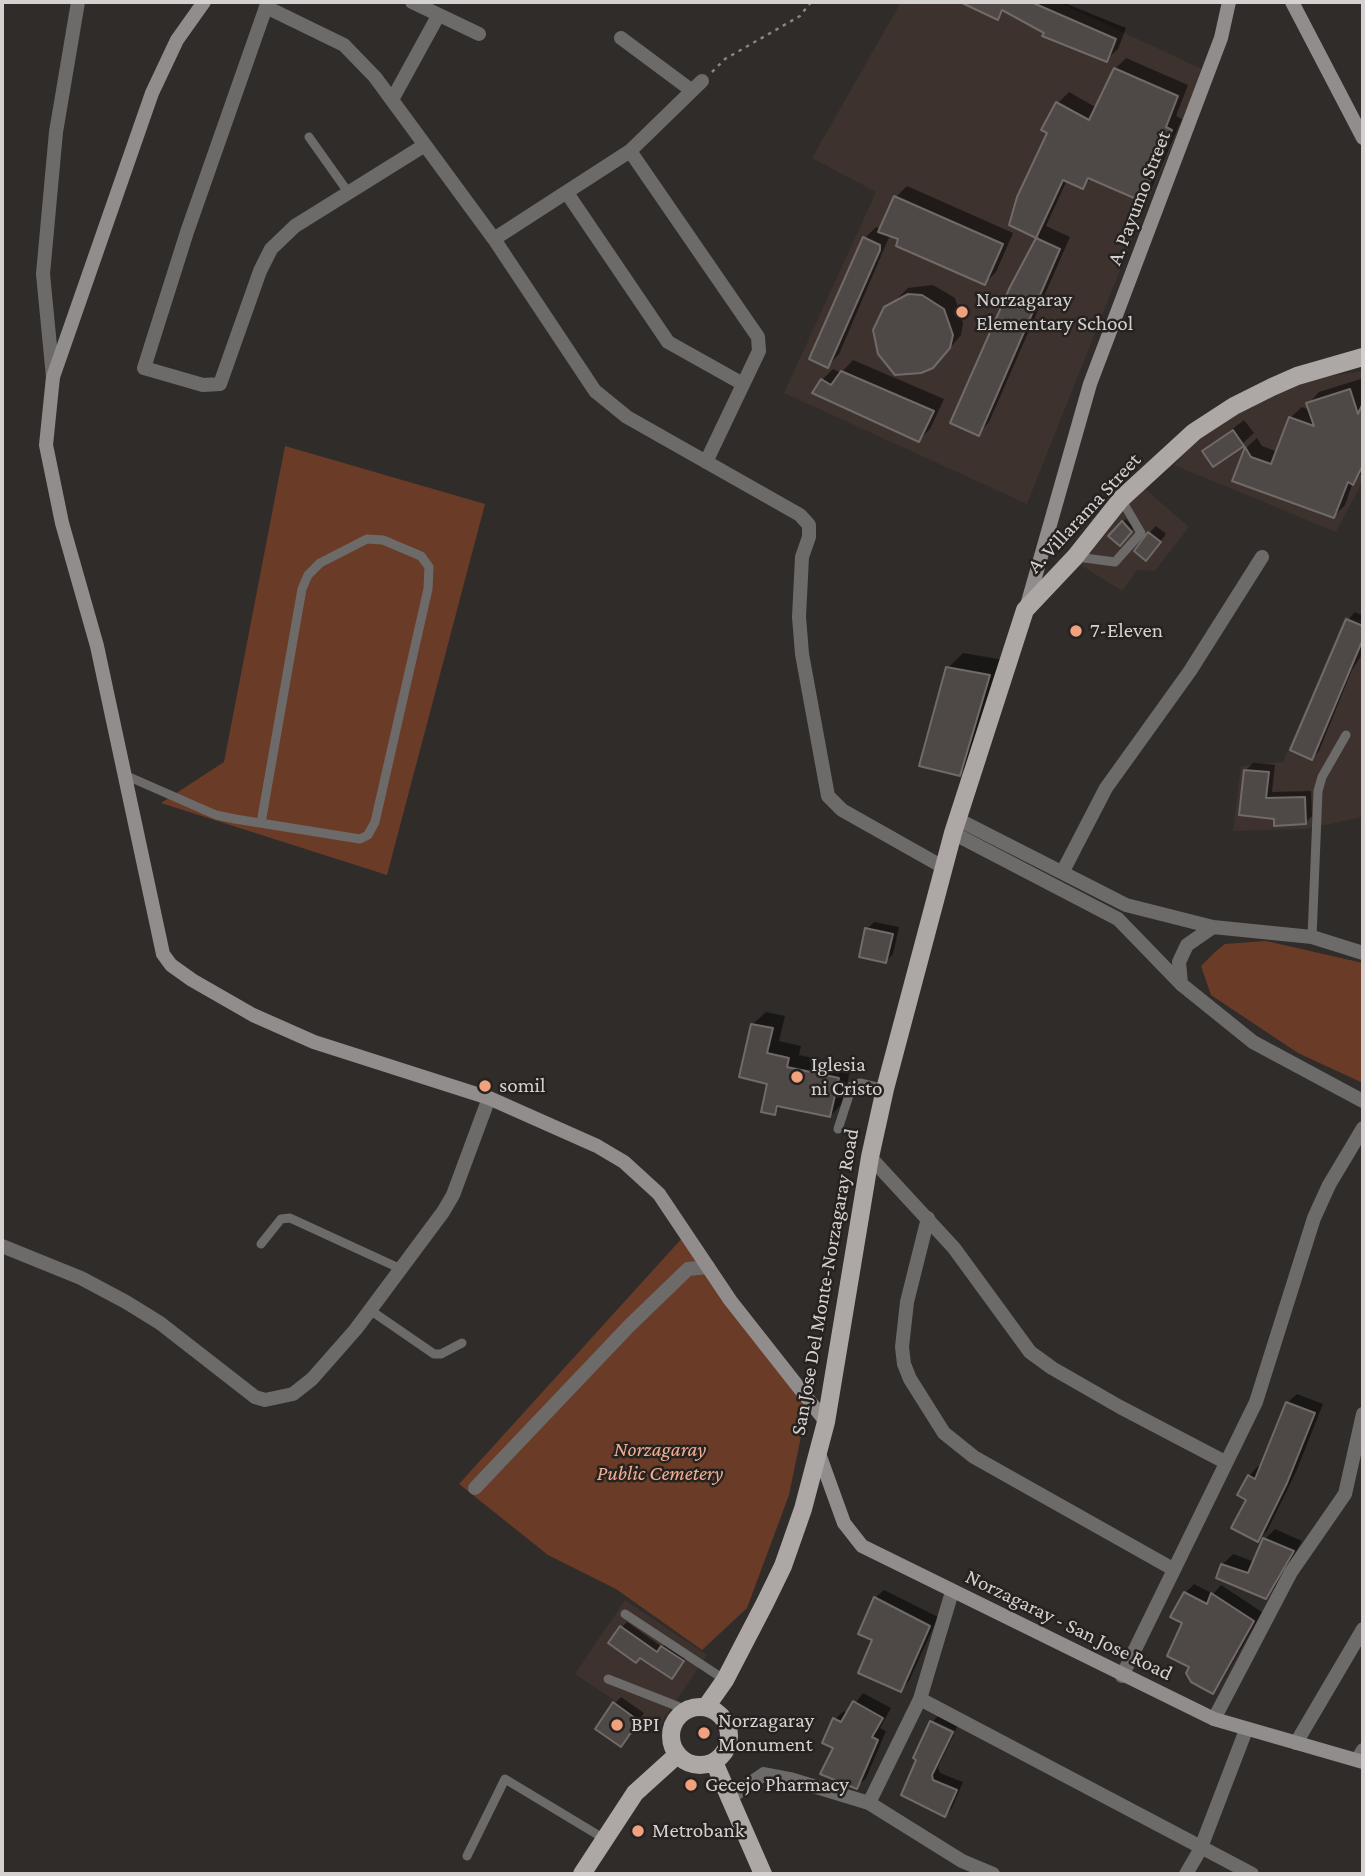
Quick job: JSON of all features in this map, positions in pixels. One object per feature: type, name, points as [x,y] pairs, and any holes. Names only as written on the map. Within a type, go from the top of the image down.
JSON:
[{"type":"main road","name":"A. Villarama Street","points":[[1025,610],[1075,557],[1121,499],[1194,432],[1234,406],[1297,376],[1363,357]]},
{"type":"main road","name":"San Jose Del Monte-Norzagaray Road","points":[[706,1707],[725,1680],[783,1566],[796,1533],[826,1422],[870,1157],[885,1089],[943,867],[1025,610]]},
{"type":"main road","points":[[706,1707],[723,1718],[729,1735],[725,1751],[714,1762],[694,1765],[677,1755],[670,1738],[672,1728],[687,1710],[706,1707]]},
{"type":"main road","points":[[582,1874],[603,1838],[635,1793],[677,1755]]},
{"type":"main road","points":[[714,1762],[762,1874]]},
{"type":"street","points":[[78,2],[56,132],[43,274],[53,377],[46,445],[51,477],[97,646],[127,776],[159,941],[171,965],[253,1015],[314,1042],[489,1098],[597,1146],[641,1174],[659,1194],[770,1354],[826,1422]]},
{"type":"street","points":[[53,377],[161,68],[204,2]]},
{"type":"street","points":[[412,2],[479,34]]},
{"type":"street","name":"A. Payumo Street","points":[[1025,610],[1090,384],[1221,38],[1229,2]]},
{"type":"street","points":[[1292,2],[1363,138]]},
{"type":"street","points":[[425,145],[295,226],[271,249],[260,271],[220,384],[203,385],[144,368],[262,4],[344,45],[393,98],[494,239],[596,391],[627,417],[800,515],[808,525],[809,537],[803,557],[800,629],[828,796],[842,810],[943,867]]},
{"type":"street","points":[[393,98],[438,16]]},
{"type":"street","points":[[494,239],[630,151],[697,86],[621,38]]},
{"type":"street","points":[[630,151],[758,337],[759,351],[706,462]]},
{"type":"street","points":[[567,193],[667,342],[743,384]]},
{"type":"street","points":[[1063,871],[1106,788],[1190,671],[1262,557]]},
{"type":"street","points":[[955,826],[1063,871],[1126,905],[1213,927],[1312,937],[1363,953]]},
{"type":"street","points":[[955,826],[1118,919],[1181,984],[1253,1042],[1363,1101]]},
{"type":"street","points":[[1181,984],[1179,962],[1188,945],[1213,927]]},
{"type":"street","points":[[2,1246],[81,1278],[126,1302],[160,1324],[239,1387],[265,1400],[293,1394],[312,1380],[370,1310],[453,1195],[489,1098]]},
{"type":"street","points":[[1122,1676],[1264,1381],[1322,1199],[1363,1128]]},
{"type":"street","points":[[870,1157],[928,1218],[1030,1352],[1052,1368],[1120,1407],[1225,1462]]},
{"type":"street","points":[[928,1218],[907,1302],[902,1347],[904,1364],[910,1379],[944,1433],[974,1457],[1173,1569]]},
{"type":"street","points":[[475,1488],[688,1269],[708,1267]]},
{"type":"street","points":[[1214,1719],[1290,1572],[1345,1494],[1363,1414]]},
{"type":"street","name":"Norzagaray - San Jose Road","points":[[818,1451],[844,1523],[862,1546],[1214,1719],[1296,1744],[1361,1757]]},
{"type":"street","points":[[869,1803],[920,1699],[952,1592]]},
{"type":"street","points":[[1296,1744],[1363,1629]]},
{"type":"street","points":[[920,1699],[1200,1850],[1252,1874]]},
{"type":"street","points":[[1186,1874],[1200,1850],[1246,1730]]},
{"type":"street","points":[[728,1799],[764,1774],[869,1803],[962,1868],[993,1874]]},
{"type":"lane","points":[[309,137],[348,192]]},
{"type":"lane","points":[[1075,557],[1115,562],[1141,533],[1121,499]]},
{"type":"lane","points":[[127,776],[216,815],[261,823],[360,839],[369,835],[375,822],[428,589],[429,566],[421,556],[383,540],[367,539],[320,563],[308,575],[302,589],[261,823]]},
{"type":"lane","points":[[1312,937],[1318,792],[1322,777],[1346,735]]},
{"type":"lane","points":[[838,1129],[852,1086],[860,1083],[885,1089]]},
{"type":"lane","points":[[261,1244],[281,1219],[290,1217],[401,1269]]},
{"type":"lane","points":[[370,1310],[434,1354],[441,1354],[462,1343]]},
{"type":"lane","points":[[625,1614],[725,1680]]},
{"type":"lane","points":[[608,1679],[687,1710]]},
{"type":"lane","points":[[467,1856],[505,1779],[603,1838]]},
{"type":"path","points":[[697,86],[725,59],[800,16],[811,2]]},
{"type":"shaded area","name":"Norzagaray Elementary School","points":[[901,2],[1058,2],[1202,69],[1192,100],[1144,210],[1027,504],[784,393],[876,192],[812,158]]},
{"type":"shaded area","points":[[1363,371],[1363,481],[1336,532],[1174,465],[1210,425],[1304,380]]},
{"type":"shaded area","points":[[1143,487],[1189,527],[1155,571],[1137,570],[1122,591],[1079,564]]},
{"type":"shaded area","points":[[1345,616],[1363,621],[1363,817],[1305,829],[1233,831],[1241,766],[1283,762]]},
{"type":"shaded area","points":[[625,1600],[707,1655],[657,1729],[575,1674]]},
{"type":"green space","points":[[285,446],[485,504],[387,875],[161,803],[224,762]]},
{"type":"green space","points":[[1266,941],[1363,963],[1363,1083],[1298,1053],[1211,995],[1201,966],[1215,952],[1225,944]]},
{"type":"green space","name":"Norzagaray Public Cemetery","points":[[684,1236],[807,1407],[789,1495],[747,1608],[702,1650],[616,1589],[548,1555],[459,1484]]},
{"type":"building","points":[[960,2],[1031,2],[1116,39],[1107,62],[1042,36],[1044,33],[1002,10],[998,20]]},
{"type":"building","points":[[1114,68],[1178,96],[1166,127],[1172,130],[1141,201],[1088,178],[1083,189],[1063,180],[1036,238],[1009,225],[1017,197],[1047,133],[1041,130],[1056,102],[1089,120]]},
{"type":"building","points":[[894,196],[1003,244],[985,285],[896,246],[898,239],[878,232]]},
{"type":"building","points":[[863,237],[880,245],[880,250],[828,368],[809,359]]},
{"type":"building","points":[[1036,238],[1060,249],[979,436],[950,423],[1010,287]]},
{"type":"building","points":[[908,294],[922,295],[944,309],[953,335],[950,348],[933,368],[921,373],[895,375],[878,354],[873,330],[884,307]]},
{"type":"building","points":[[841,371],[934,411],[919,442],[812,393],[821,379],[831,385]]},
{"type":"building","points":[[1350,389],[1358,414],[1363,403],[1363,465],[1353,485],[1348,482],[1334,518],[1232,481],[1245,447],[1251,457],[1271,464],[1289,417],[1314,426],[1306,403]]},
{"type":"building","points":[[1233,430],[1244,446],[1213,467],[1202,451]]},
{"type":"building","points":[[1122,521],[1132,532],[1120,546],[1108,536]]},
{"type":"building","points":[[1148,532],[1161,542],[1146,561],[1134,551]]},
{"type":"building","points":[[1346,619],[1363,626],[1363,639],[1312,760],[1290,750]]},
{"type":"building","points":[[946,667],[990,675],[960,776],[919,766]]},
{"type":"building","points":[[1244,770],[1269,772],[1266,798],[1305,797],[1306,824],[1274,826],[1274,819],[1239,815]]},
{"type":"building","points":[[865,928],[893,934],[886,963],[859,957]]},
{"type":"building","points":[[751,1024],[773,1028],[767,1053],[789,1058],[787,1067],[839,1078],[830,1117],[777,1106],[775,1115],[761,1112],[767,1084],[739,1077]]},
{"type":"building","points":[[1286,1402],[1315,1413],[1287,1483],[1258,1542],[1231,1528],[1246,1500],[1237,1495],[1248,1475],[1255,1479]]},
{"type":"building","points":[[1263,1538],[1294,1551],[1266,1599],[1216,1578],[1221,1564],[1248,1573]]},
{"type":"building","points":[[1184,1592],[1207,1604],[1211,1593],[1254,1621],[1213,1694],[1191,1682],[1186,1673],[1189,1667],[1167,1656],[1182,1623],[1170,1617]]},
{"type":"building","points":[[874,1597],[930,1626],[901,1692],[858,1673],[872,1640],[858,1634]]},
{"type":"building","points":[[620,1626],[657,1652],[661,1646],[684,1661],[672,1679],[640,1658],[636,1663],[608,1643]]},
{"type":"building","points":[[853,1701],[883,1718],[872,1737],[878,1740],[857,1789],[820,1774],[833,1748],[822,1743],[833,1718],[841,1722]]},
{"type":"building","name":"BPI","points":[[613,1702],[639,1721],[621,1747],[595,1729]]},
{"type":"building","points":[[930,1721],[953,1732],[932,1775],[933,1780],[957,1790],[945,1817],[901,1795],[916,1760],[913,1758]]},
{"type":"place","name":"Norzagaray Elementary School","points":[[962,312]]},
{"type":"place","name":"7-Eleven","points":[[1076,631]]},
{"type":"place","name":"Iglesia ni Cristo","points":[[797,1077]]},
{"type":"place","name":"somil","points":[[485,1086]]},
{"type":"place","name":"BPI","points":[[617,1725]]},
{"type":"place","name":"Norzagaray Monument","points":[[704,1733]]},
{"type":"place","name":"Gecejo Pharmacy","points":[[691,1785]]},
{"type":"place","name":"Metrobank","points":[[638,1831]]}]
